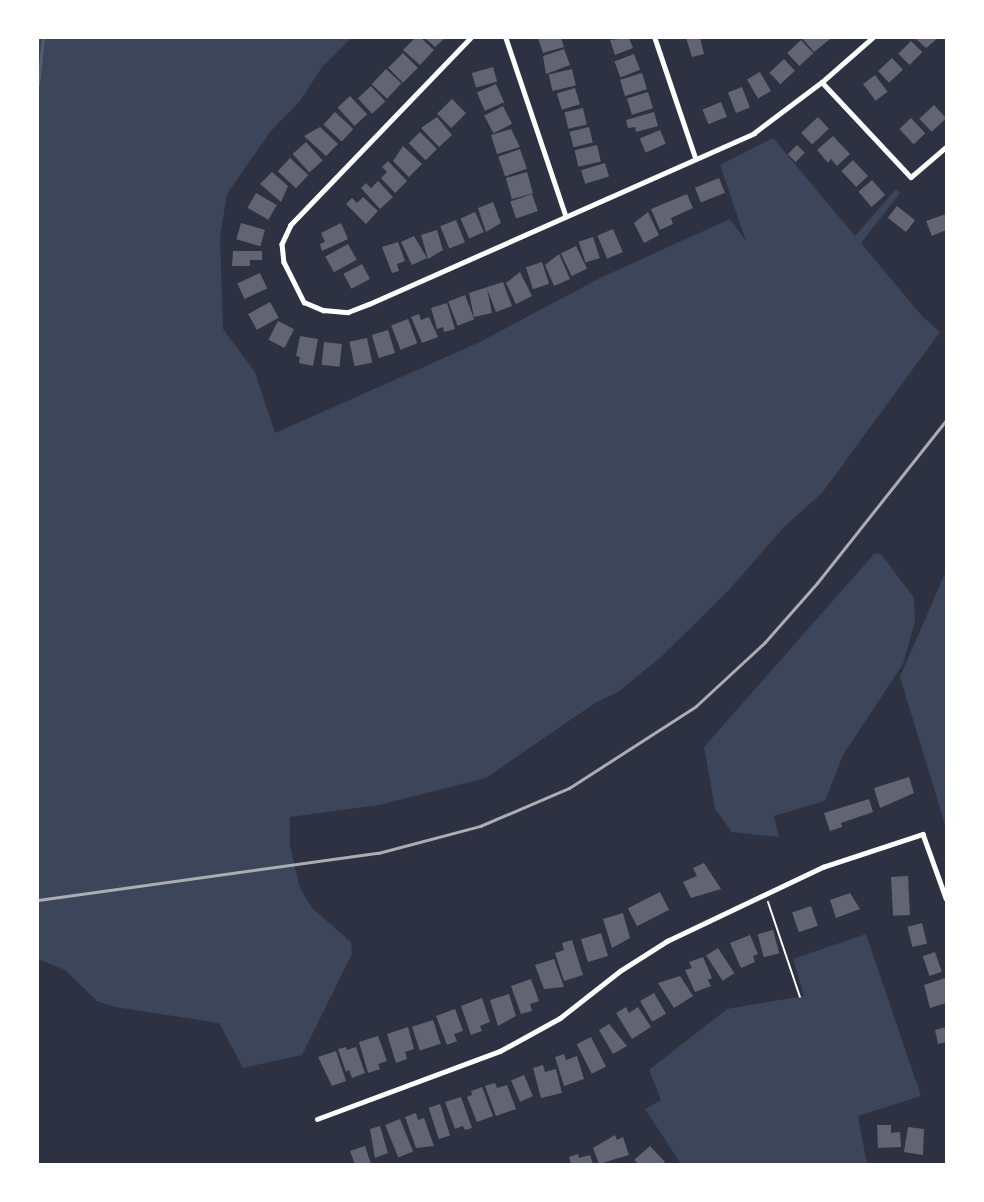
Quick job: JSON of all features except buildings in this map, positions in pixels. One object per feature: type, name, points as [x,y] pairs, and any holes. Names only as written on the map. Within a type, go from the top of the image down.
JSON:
[{"type":"street","points":[[471,38],[291,225],[282,244],[292,284],[304,302],[323,310],[348,312],[566,216],[695,156],[754,134],[822,82],[873,38]]},
{"type":"street","points":[[506,38],[566,216]]},
{"type":"street","points":[[655,38],[695,156]]},
{"type":"street","points":[[822,82],[911,177],[946,147]]},
{"type":"street","points":[[316,1119],[500,1051],[560,1018],[667,941],[823,867],[923,834],[946,898]]},
{"type":"path","points":[[765,894],[800,997]]},
{"type":"shaded area","points":[[38,38],[351,38],[322,67],[300,101],[270,132],[227,194],[220,237],[223,329],[255,372],[275,433],[480,342],[602,277],[730,219],[746,241],[720,165],[773,138],[855,236],[896,189],[900,193],[861,243],[922,316],[940,332],[822,493],[784,527],[729,590],[661,657],[618,692],[595,703],[486,778],[379,805],[290,817],[290,846],[300,888],[312,908],[351,942],[352,954],[302,1055],[243,1068],[219,1023],[115,1007],[97,1001],[65,970],[38,959]]},
{"type":"shaded area","points":[[874,554],[881,554],[914,598],[915,622],[903,664],[843,755],[825,801],[774,816],[779,837],[732,832],[715,809],[704,747]]},
{"type":"shaded area","points":[[946,571],[946,828],[900,677]]},
{"type":"shaded area","points":[[866,934],[921,1096],[858,1116],[867,1164],[681,1164],[645,1109],[661,1100],[649,1070],[727,1009],[804,996],[793,959]]},
{"type":"waterway","points":[[38,84],[43,38]]},
{"type":"railway","points":[[38,900],[378,853],[480,826],[569,788],[696,706],[765,642],[817,583],[946,420]]}]
